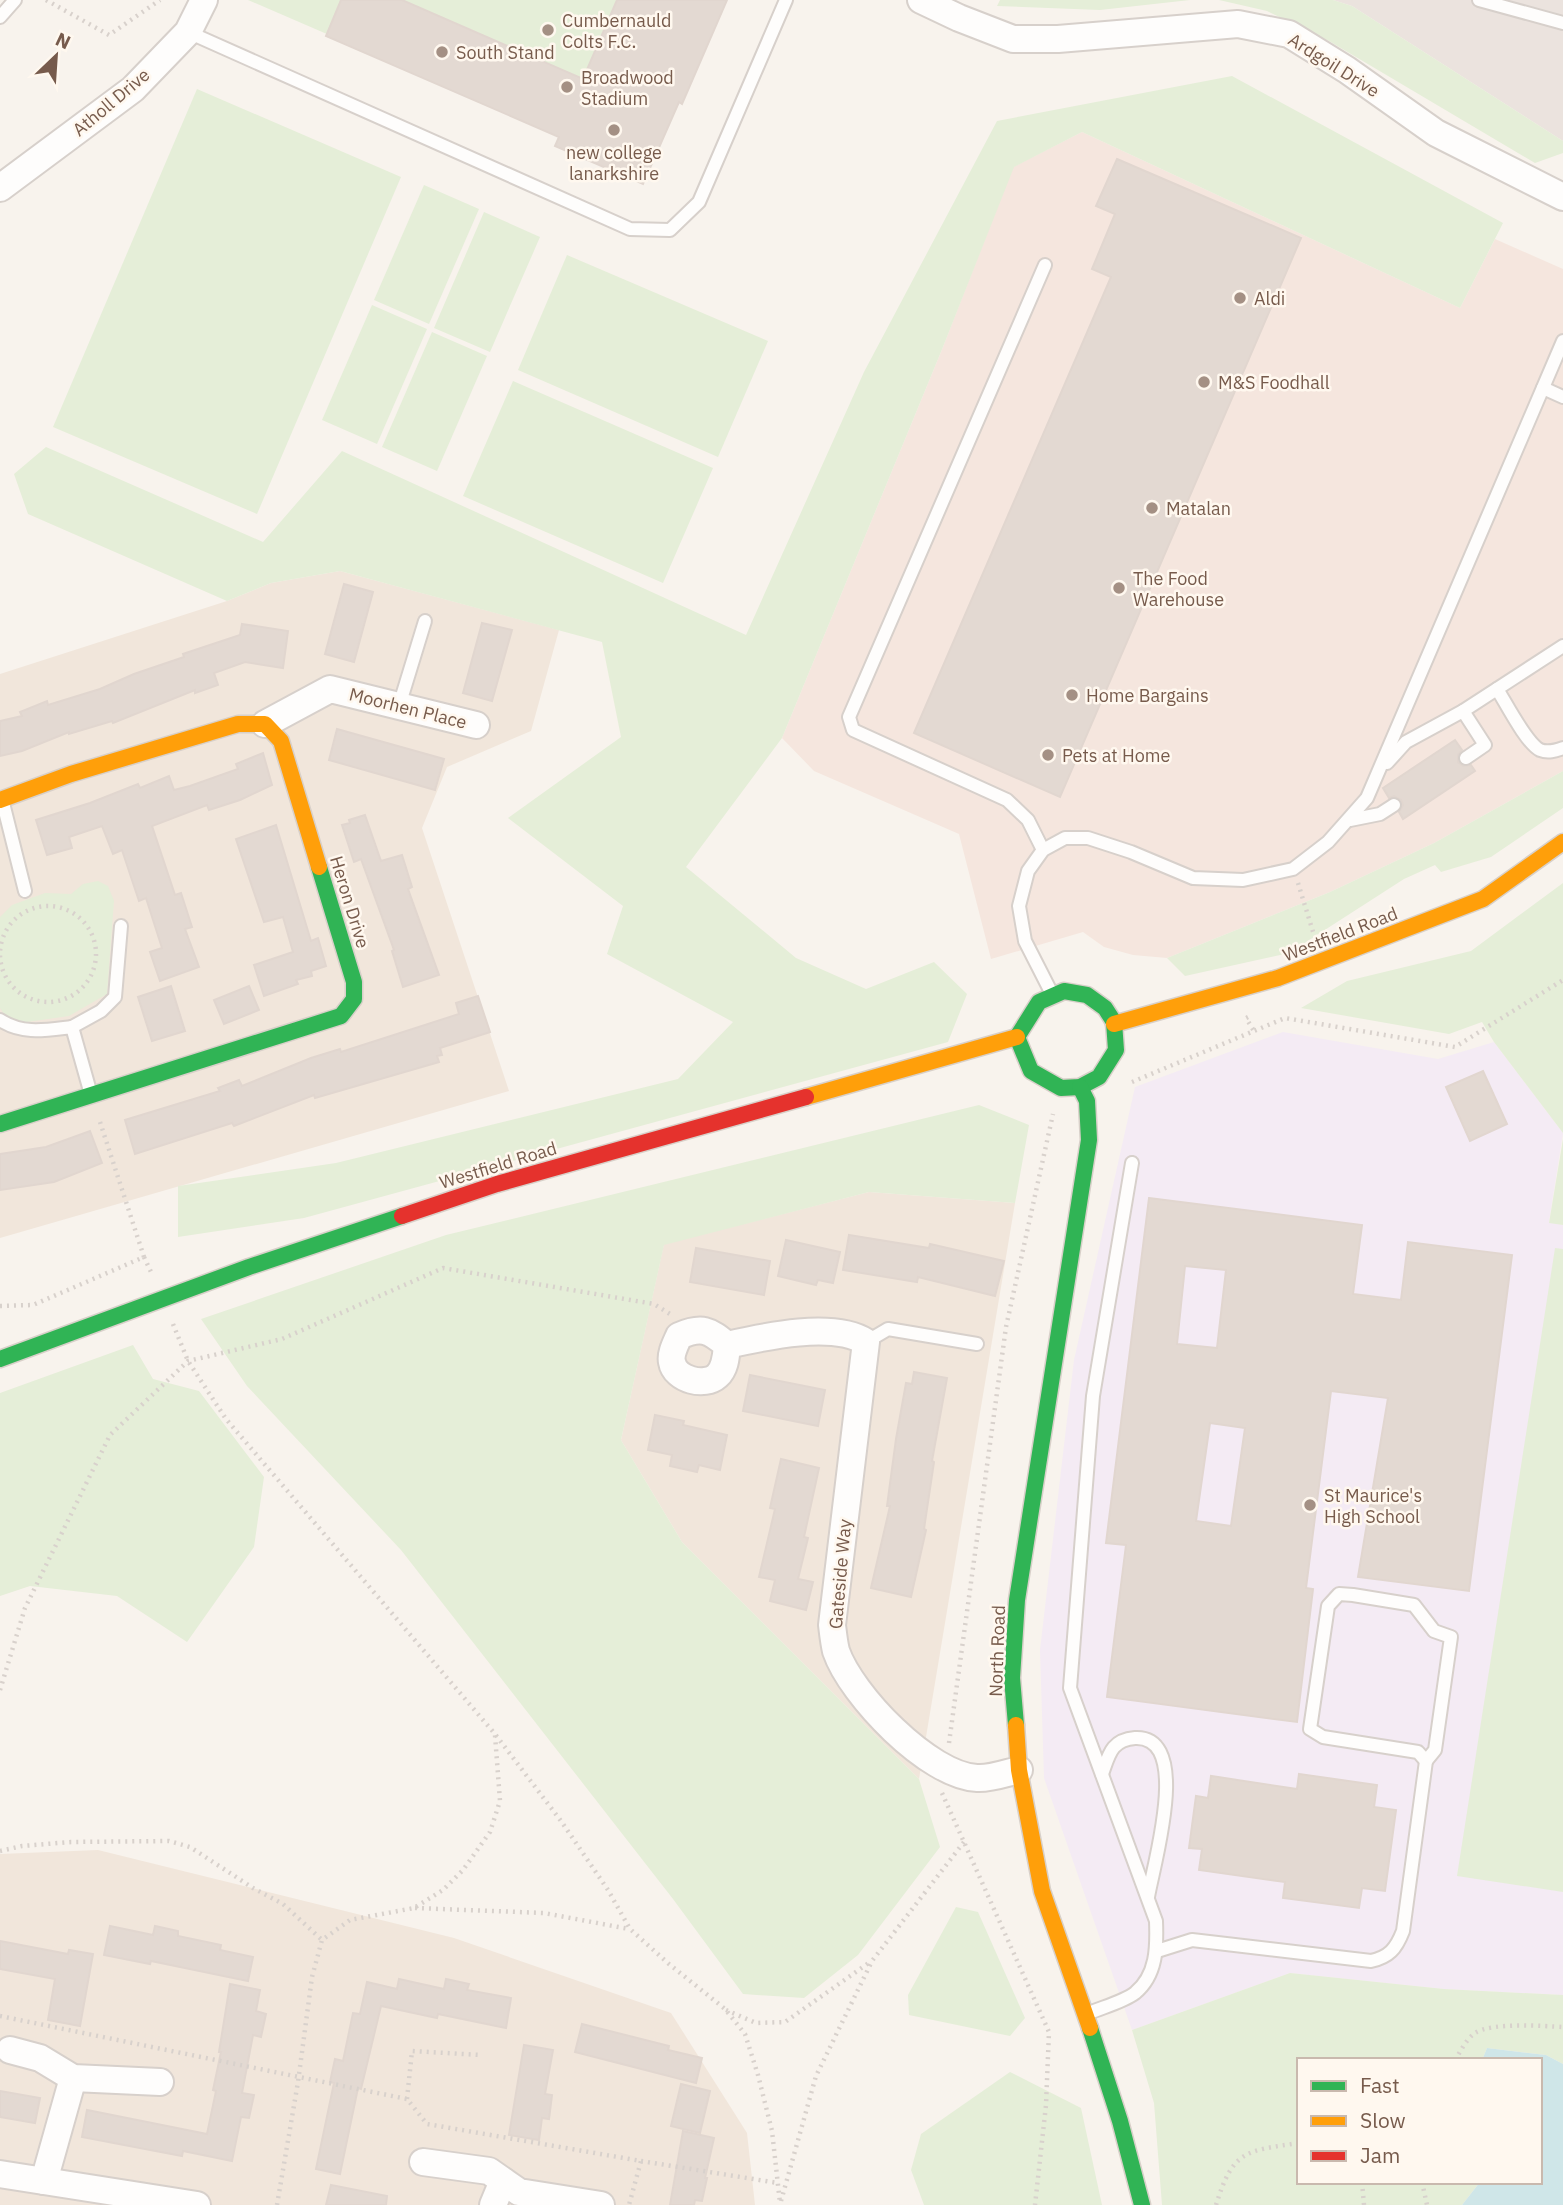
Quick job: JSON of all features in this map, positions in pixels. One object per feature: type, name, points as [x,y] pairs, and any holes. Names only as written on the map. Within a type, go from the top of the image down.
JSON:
[{"type":"street","name":"Atholl Drive","points":[[0,188],[133,89],[188,32],[204,0]]},
{"type":"street","name":"Ardgoil Drive","points":[[921,0],[1013,39],[1058,39],[1238,24],[1289,34],[1347,70],[1436,133],[1563,197]]},
{"type":"street","name":"Moorhen Place","points":[[265,724],[330,689],[476,725]]},
{"type":"street","points":[[1,799],[71,774],[237,724],[265,724]]},
{"type":"street","name":"Heron Drive","points":[[0,1124],[341,1016],[354,999],[354,982],[281,741],[265,724]]},
{"type":"street","name":"Westfield Road","points":[[1114,1024],[1278,978],[1483,898],[1563,842]]},
{"type":"street","points":[[1064,991],[1087,995],[1105,1008],[1114,1024],[1116,1050],[1099,1077],[1084,1094],[1061,1088],[1031,1071],[1017,1037],[1033,1006],[1052,994],[1064,991]]},
{"type":"street","name":"Westfield Road","points":[[0,1359],[249,1267],[497,1184],[1017,1037]]},
{"type":"street","name":"North Road","points":[[1084,1094],[1090,1140],[1054,1353],[1017,1600],[1012,1678],[1019,1770],[1042,1891],[1086,2014],[1120,2121],[1142,2205]]},
{"type":"street","points":[[727,1345],[726,1362],[718,1375],[705,1382],[692,1380],[677,1372],[671,1362],[673,1348],[679,1336],[694,1330],[708,1331],[727,1345],[782,1333],[836,1333],[858,1337],[866,1342]]},
{"type":"street","name":"Gateside Way","points":[[866,1342],[832,1625],[836,1652],[852,1678],[907,1743],[945,1770],[977,1778],[1019,1770]]},
{"type":"street","points":[[10,2050],[40,2058],[73,2078],[160,2082]]},
{"type":"street","points":[[44,2181],[73,2078]]},
{"type":"street","points":[[423,2162],[489,2171],[519,2192],[601,2205]]},
{"type":"street","points":[[0,2174],[141,2200],[197,2205]]},
{"type":"street","points":[[493,2205],[503,2180]]},
{"type":"lane","points":[[0,17],[15,0]]},
{"type":"lane","points":[[188,32],[630,229],[670,230],[699,202],[786,0]]},
{"type":"lane","points":[[1479,0],[1563,23]]},
{"type":"lane","points":[[1043,850],[1028,820],[1007,800],[853,730],[849,717],[1045,265]]},
{"type":"lane","points":[[1052,994],[1025,941],[1019,906],[1028,871],[1043,850],[1065,838],[1088,838],[1131,852],[1193,878],[1243,880],[1293,869],[1328,842],[1350,820],[1367,798],[1380,771],[1563,341]]},
{"type":"lane","points":[[1543,388],[1563,397]]},
{"type":"lane","points":[[398,706],[425,621]]},
{"type":"lane","points":[[1380,771],[1406,743],[1463,711],[1563,646]]},
{"type":"lane","points":[[1497,689],[1539,749],[1550,752],[1563,748]]},
{"type":"lane","points":[[1463,711],[1485,745],[1466,758]]},
{"type":"lane","points":[[1,799],[25,891]]},
{"type":"lane","points":[[1350,820],[1380,814],[1394,805]]},
{"type":"lane","points":[[0,1020],[11,1028],[36,1032],[72,1027],[101,1011],[115,997],[121,926]]},
{"type":"lane","points":[[72,1027],[91,1095]]},
{"type":"lane","points":[[1086,2014],[1134,1993],[1149,1975],[1157,1951],[1156,1921],[1070,1688],[1093,1396],[1132,1163]]},
{"type":"lane","points":[[866,1342],[888,1329],[977,1344]]},
{"type":"lane","points":[[1157,1951],[1192,1940],[1371,1961],[1385,1958],[1397,1946],[1403,1931],[1426,1761],[1435,1750],[1451,1637],[1434,1631],[1414,1605],[1339,1594],[1328,1606],[1310,1729],[1323,1737],[1418,1752],[1426,1761]]},
{"type":"lane","points":[[1102,1774],[1112,1749],[1124,1739],[1143,1738],[1160,1749],[1166,1767],[1168,1790],[1147,1898]]},
{"type":"path","points":[[46,0],[109,35],[160,0]]},
{"type":"path","points":[[1293,869],[1322,961]]},
{"type":"path","points":[[46,905],[75,913],[90,930],[97,952],[89,981],[78,992],[58,1001],[35,1000],[22,994],[7,977],[0,956],[8,927],[18,916],[31,908],[46,905]]},
{"type":"path","points":[[1125,1085],[1285,1018],[1455,1046],[1563,980]]},
{"type":"path","points":[[1006,1327],[1052,1114],[1084,1094]]},
{"type":"path","points":[[91,1095],[144,1257],[154,1279]]},
{"type":"path","points":[[0,1306],[33,1305],[144,1257]]},
{"type":"path","points":[[0,1690],[25,1608],[110,1435],[188,1361],[282,1339],[443,1268],[654,1304],[694,1330]]},
{"type":"path","points":[[171,1318],[188,1361],[226,1419],[495,1734],[561,1821],[608,1890],[630,1929],[668,1964],[725,2009],[745,2034],[772,2131],[780,2204]]},
{"type":"path","points":[[414,1908],[443,1890],[463,1870],[490,1832],[500,1801],[495,1734]]},
{"type":"path","points":[[0,1851],[22,1846],[71,1842],[169,1841],[180,1844],[190,1847],[283,1904],[322,1940]]},
{"type":"path","points":[[780,2204],[816,2076],[872,1961],[964,1842]]},
{"type":"path","points":[[277,2205],[299,2076],[312,1976],[322,1940],[350,1920],[414,1908],[544,1913],[630,1929]]},
{"type":"path","points":[[725,2009],[756,2023],[785,2022],[872,1961]]},
{"type":"path","points":[[0,2016],[407,2099],[427,2124],[778,2183]]},
{"type":"path","points":[[1456,2058],[1476,2032],[1521,2024],[1563,2027]]},
{"type":"path","points":[[407,2099],[412,2051],[480,2056]]},
{"type":"path","points":[[1035,2205],[1046,2105]]},
{"type":"path","points":[[1216,2205],[1232,2164],[1257,2149],[1297,2143]]},
{"type":"path","points":[[629,2205],[641,2161]]},
{"type":"path","points":[[1362,2184],[1364,2205]]},
{"type":"path","points":[[1422,2184],[1427,2205]]},
{"type":"shaded area","points":[[1333,0],[1563,0],[1563,141],[1352,6]]},
{"type":"shaded area","points":[[1082,132],[1460,308],[1495,239],[1563,269],[1563,771],[1434,843],[1330,892],[1167,958],[1133,955],[1104,947],[1083,932],[991,959],[959,834],[814,771],[782,738],[943,347],[1013,167]]},
{"type":"shaded area","points":[[340,571],[559,630],[531,731],[447,767],[422,828],[509,1091],[0,1238],[0,674],[227,601],[271,583]]},
{"type":"shaded area","name":"St Maurice's High School","points":[[1283,1032],[1438,1059],[1494,1042],[1563,1133],[1549,1222],[1563,1225],[1563,1995],[1444,1989],[1290,1973],[1132,2030],[1044,1778],[1040,1650],[1074,1360],[1135,1087]]},
{"type":"shaded area","points":[[869,1192],[1015,1203],[919,1779],[682,1542],[621,1440],[664,1244]]},
{"type":"shaded area","points":[[98,1850],[454,1938],[671,2013],[747,2133],[755,2205],[0,2205],[0,1854]]},
{"type":"green space","name":"Broadwood Stadium","points":[[248,0],[723,0],[648,173]]},
{"type":"green space","points":[[1000,0],[1190,0],[1100,10],[997,6]]},
{"type":"green space","points":[[1219,0],[1333,0],[1352,6],[1563,141],[1563,153],[1535,163],[1329,41],[1267,11]]},
{"type":"green space","points":[[1232,76],[1503,223],[1460,308],[1082,132],[1014,167],[782,738],[686,867],[796,958],[866,989],[934,962],[967,994],[948,1042],[304,1218],[178,1237],[178,1186],[336,1163],[678,1079],[733,1022],[607,954],[623,906],[508,818],[621,737],[602,642],[340,571],[271,583],[227,601],[28,514],[14,474],[46,447],[263,542],[342,451],[746,635],[864,372],[997,121]]},
{"type":"green space","points":[[197,89],[401,177],[257,514],[53,427]]},
{"type":"green space","points":[[424,185],[479,209],[429,324],[374,300]]},
{"type":"green space","points":[[484,212],[540,237],[490,352],[434,328]]},
{"type":"green space","points":[[567,255],[768,341],[718,457],[518,370]]},
{"type":"green space","points":[[372,305],[427,329],[377,444],[322,420]]},
{"type":"green space","points":[[432,332],[487,356],[437,471],[382,447]]},
{"type":"green space","points":[[513,381],[713,468],[663,583],[463,496]]},
{"type":"green space","points":[[1563,771],[1563,808],[1491,857],[1441,872],[1435,865],[1404,879],[1289,953],[1185,976],[1167,958],[1330,892],[1434,843]]},
{"type":"green space","points":[[98,881],[108,886],[114,901],[107,994],[69,1016],[20,1023],[6,1017],[0,1008],[0,917],[12,905],[45,893],[71,894],[83,884]]},
{"type":"green space","points":[[1563,883],[1563,1133],[1482,1022],[1449,1034],[1301,1008],[1347,981],[1471,951]]},
{"type":"green space","points":[[979,1105],[1029,1125],[1015,1203],[869,1192],[664,1245],[621,1440],[682,1542],[919,1779],[940,1847],[858,1955],[804,1998],[743,1994],[673,1899],[401,1550],[247,1386],[201,1319],[446,1235]]},
{"type":"green space","points":[[1563,1139],[1563,1225],[1549,1223]]},
{"type":"green space","points":[[1555,1248],[1563,1249],[1563,1892],[1457,1876]]},
{"type":"green space","points":[[133,1345],[153,1379],[199,1391],[264,1477],[254,1547],[187,1642],[117,1596],[30,1586],[0,1596],[0,1393]]},
{"type":"green space","points":[[956,1907],[978,1912],[1025,2018],[1010,2036],[909,2015],[908,1995]]},
{"type":"green space","points":[[1290,1973],[1444,1989],[1563,1995],[1563,2064],[1546,2055],[1487,2048],[1483,2058],[1297,2058],[1297,2184],[1478,2184],[1462,2205],[1162,2205],[1154,2103],[1132,2030]]},
{"type":"green space","points":[[1010,2072],[1081,2108],[1102,2205],[924,2205],[911,2170],[921,2134]]},
{"type":"water","points":[[1487,2048],[1546,2055],[1563,2064],[1563,2205],[1462,2205],[1478,2184],[1542,2184],[1542,2058],[1483,2058]]},
{"type":"building","name":"Broadwood Stadium","points":[[341,0],[402,0],[583,79],[617,0],[727,0],[682,104],[679,102],[643,184],[555,146],[559,137],[326,36]]},
{"type":"building","points":[[1117,159],[1301,238],[1060,797],[914,733],[1111,277],[1092,269],[1115,214],[1096,206]]},
{"type":"building","points":[[344,584],[373,592],[354,662],[325,654]]},
{"type":"building","points":[[482,623],[512,630],[492,701],[463,693]]},
{"type":"building","points":[[242,624],[288,631],[283,668],[245,662],[214,673],[218,685],[195,693],[195,690],[113,723],[112,721],[69,732],[22,751],[0,756],[0,721],[22,716],[20,712],[47,701],[48,705],[100,689],[184,657],[183,654],[240,635]]},
{"type":"building","points":[[337,729],[444,759],[435,790],[329,760]]},
{"type":"building","points":[[1455,740],[1462,750],[1458,755],[1458,762],[1463,766],[1471,765],[1475,771],[1403,819],[1399,812],[1403,805],[1401,800],[1394,796],[1389,798],[1383,788]]},
{"type":"building","points":[[263,753],[272,785],[240,800],[209,810],[207,805],[152,826],[175,895],[181,893],[192,927],[185,929],[199,967],[160,981],[150,952],[162,948],[146,898],[139,901],[122,850],[113,854],[102,826],[69,837],[72,848],[47,855],[36,820],[138,784],[140,788],[169,776],[174,790],[190,786],[238,769],[236,764]]},
{"type":"building","points":[[365,815],[381,861],[402,855],[412,887],[408,889],[439,975],[403,987],[392,951],[394,950],[361,859],[354,862],[342,825]]},
{"type":"building","points":[[276,825],[311,941],[318,938],[326,966],[311,971],[312,976],[296,980],[298,984],[264,996],[254,965],[293,952],[283,917],[264,922],[236,839]]},
{"type":"building","points":[[171,986],[185,1031],[152,1041],[138,997]]},
{"type":"building","points":[[249,986],[259,1010],[224,1024],[214,1000]]},
{"type":"building","points":[[478,996],[490,1032],[440,1048],[442,1055],[437,1056],[439,1062],[315,1098],[314,1095],[234,1126],[232,1123],[135,1154],[125,1120],[220,1091],[218,1088],[239,1080],[242,1086],[311,1058],[340,1049],[341,1052],[459,1014],[456,1003]]},
{"type":"building","points":[[1483,1071],[1507,1124],[1470,1141],[1446,1087]]},
{"type":"building","points":[[90,1131],[102,1163],[54,1182],[0,1190],[0,1154],[46,1147]]},
{"type":"building","points":[[1149,1198],[1362,1225],[1353,1294],[1401,1300],[1408,1242],[1512,1255],[1469,1591],[1358,1577],[1388,1398],[1331,1391],[1306,1588],[1313,1589],[1297,1722],[1107,1697],[1126,1545],[1106,1543]],"holes":[[[1185,1266],[1226,1270],[1217,1348],[1177,1344]],[[1210,1423],[1245,1428],[1231,1526],[1196,1521]]]},
{"type":"building","points":[[849,1235],[929,1248],[930,1244],[1004,1261],[995,1296],[918,1277],[917,1282],[843,1270]]},
{"type":"building","points":[[786,1240],[840,1252],[833,1283],[818,1280],[816,1285],[778,1276]]},
{"type":"building","points":[[696,1248],[770,1261],[764,1295],[690,1282]]},
{"type":"building","points":[[914,1372],[947,1378],[932,1461],[926,1530],[911,1597],[871,1588],[890,1506],[887,1506],[906,1383],[912,1384]]},
{"type":"building","points":[[750,1375],[825,1390],[818,1426],[743,1411]]},
{"type":"building","points":[[655,1415],[684,1421],[683,1425],[727,1435],[720,1470],[699,1465],[697,1472],[670,1466],[672,1455],[648,1450]]},
{"type":"building","points":[[781,1459],[819,1468],[804,1537],[808,1538],[798,1579],[813,1582],[806,1610],[770,1601],[775,1580],[759,1577],[775,1509],[770,1508]]},
{"type":"building","points":[[1299,1774],[1377,1785],[1374,1807],[1396,1810],[1385,1891],[1362,1888],[1359,1908],[1283,1898],[1285,1882],[1199,1870],[1202,1849],[1189,1848],[1196,1796],[1208,1798],[1211,1776],[1297,1789]]},
{"type":"building","points":[[110,1926],[153,1935],[155,1926],[178,1931],[178,1936],[221,1945],[220,1950],[253,1957],[248,1981],[151,1961],[150,1964],[104,1955]]},
{"type":"building","points":[[0,1941],[68,1954],[69,1950],[93,1954],[80,2026],[48,2020],[55,1979],[0,1969]]},
{"type":"building","points":[[399,1979],[444,1989],[446,1979],[469,1984],[467,1990],[511,1998],[506,2028],[438,2014],[437,2018],[381,2006],[361,2089],[358,2088],[340,2174],[316,2169],[334,2083],[330,2082],[335,2059],[343,2061],[353,2013],[360,2014],[367,1982],[397,1989]]},
{"type":"building","points":[[230,1984],[260,1990],[256,2011],[266,2014],[261,2037],[253,2035],[242,2093],[254,2095],[249,2118],[241,2117],[232,2161],[183,2151],[182,2156],[82,2137],[87,2110],[207,2134],[216,2091],[213,2090]]},
{"type":"building","points":[[582,2024],[669,2046],[668,2050],[702,2058],[696,2083],[575,2052]]},
{"type":"building","points":[[524,2045],[553,2050],[545,2094],[552,2095],[549,2119],[542,2118],[539,2140],[509,2135]]},
{"type":"building","points":[[681,2084],[710,2091],[700,2133],[671,2126]]},
{"type":"building","points":[[0,2091],[40,2098],[35,2123],[0,2117]]},
{"type":"building","points":[[683,2131],[714,2138],[707,2178],[702,2201],[695,2200],[694,2205],[670,2205]]},
{"type":"building","points":[[331,2185],[387,2196],[386,2205],[326,2205]]},
{"type":"traffic: fast","points":[[0,1124],[341,1016],[354,999],[354,982],[319,867]]},
{"type":"traffic: fast","points":[[1064,991],[1087,995],[1105,1008],[1114,1022],[1116,1050],[1099,1077],[1080,1087],[1061,1088],[1031,1071],[1017,1037],[1039,1002],[1064,991]]},
{"type":"traffic: fast","points":[[1016,1725],[1012,1678],[1017,1600],[1089,1140],[1087,1101],[1080,1087]]},
{"type":"traffic: fast","points":[[0,1359],[249,1267],[402,1216]]},
{"type":"traffic: fast","points":[[1090,2028],[1120,2121],[1142,2205]]},
{"type":"traffic: slow","points":[[0,800],[71,774],[238,724],[265,724],[281,741],[319,867]]},
{"type":"traffic: slow","points":[[1114,1024],[1278,978],[1483,899],[1563,842]]},
{"type":"traffic: slow","points":[[806,1097],[1017,1037]]},
{"type":"traffic: slow","points":[[1016,1725],[1019,1770],[1042,1891],[1090,2028]]},
{"type":"traffic: jam","points":[[402,1216],[497,1184],[806,1097]]},
{"type":"place","name":"Cumbernauld Colts F.C.","points":[[548,30]]},
{"type":"place","name":"South Stand","points":[[442,52]]},
{"type":"place","name":"Broadwood Stadium","points":[[567,87]]},
{"type":"place","name":"new college lanarkshire","points":[[614,130]]},
{"type":"place","name":"Aldi","points":[[1240,298]]},
{"type":"place","name":"M&S Foodhall","points":[[1204,382]]},
{"type":"place","name":"Matalan","points":[[1152,508]]},
{"type":"place","name":"The Food Warehouse","points":[[1119,588]]},
{"type":"place","name":"Home Bargains","points":[[1072,695]]},
{"type":"place","name":"Pets at Home","points":[[1048,755]]},
{"type":"place","name":"St Maurice's High School","points":[[1310,1505]]}]
